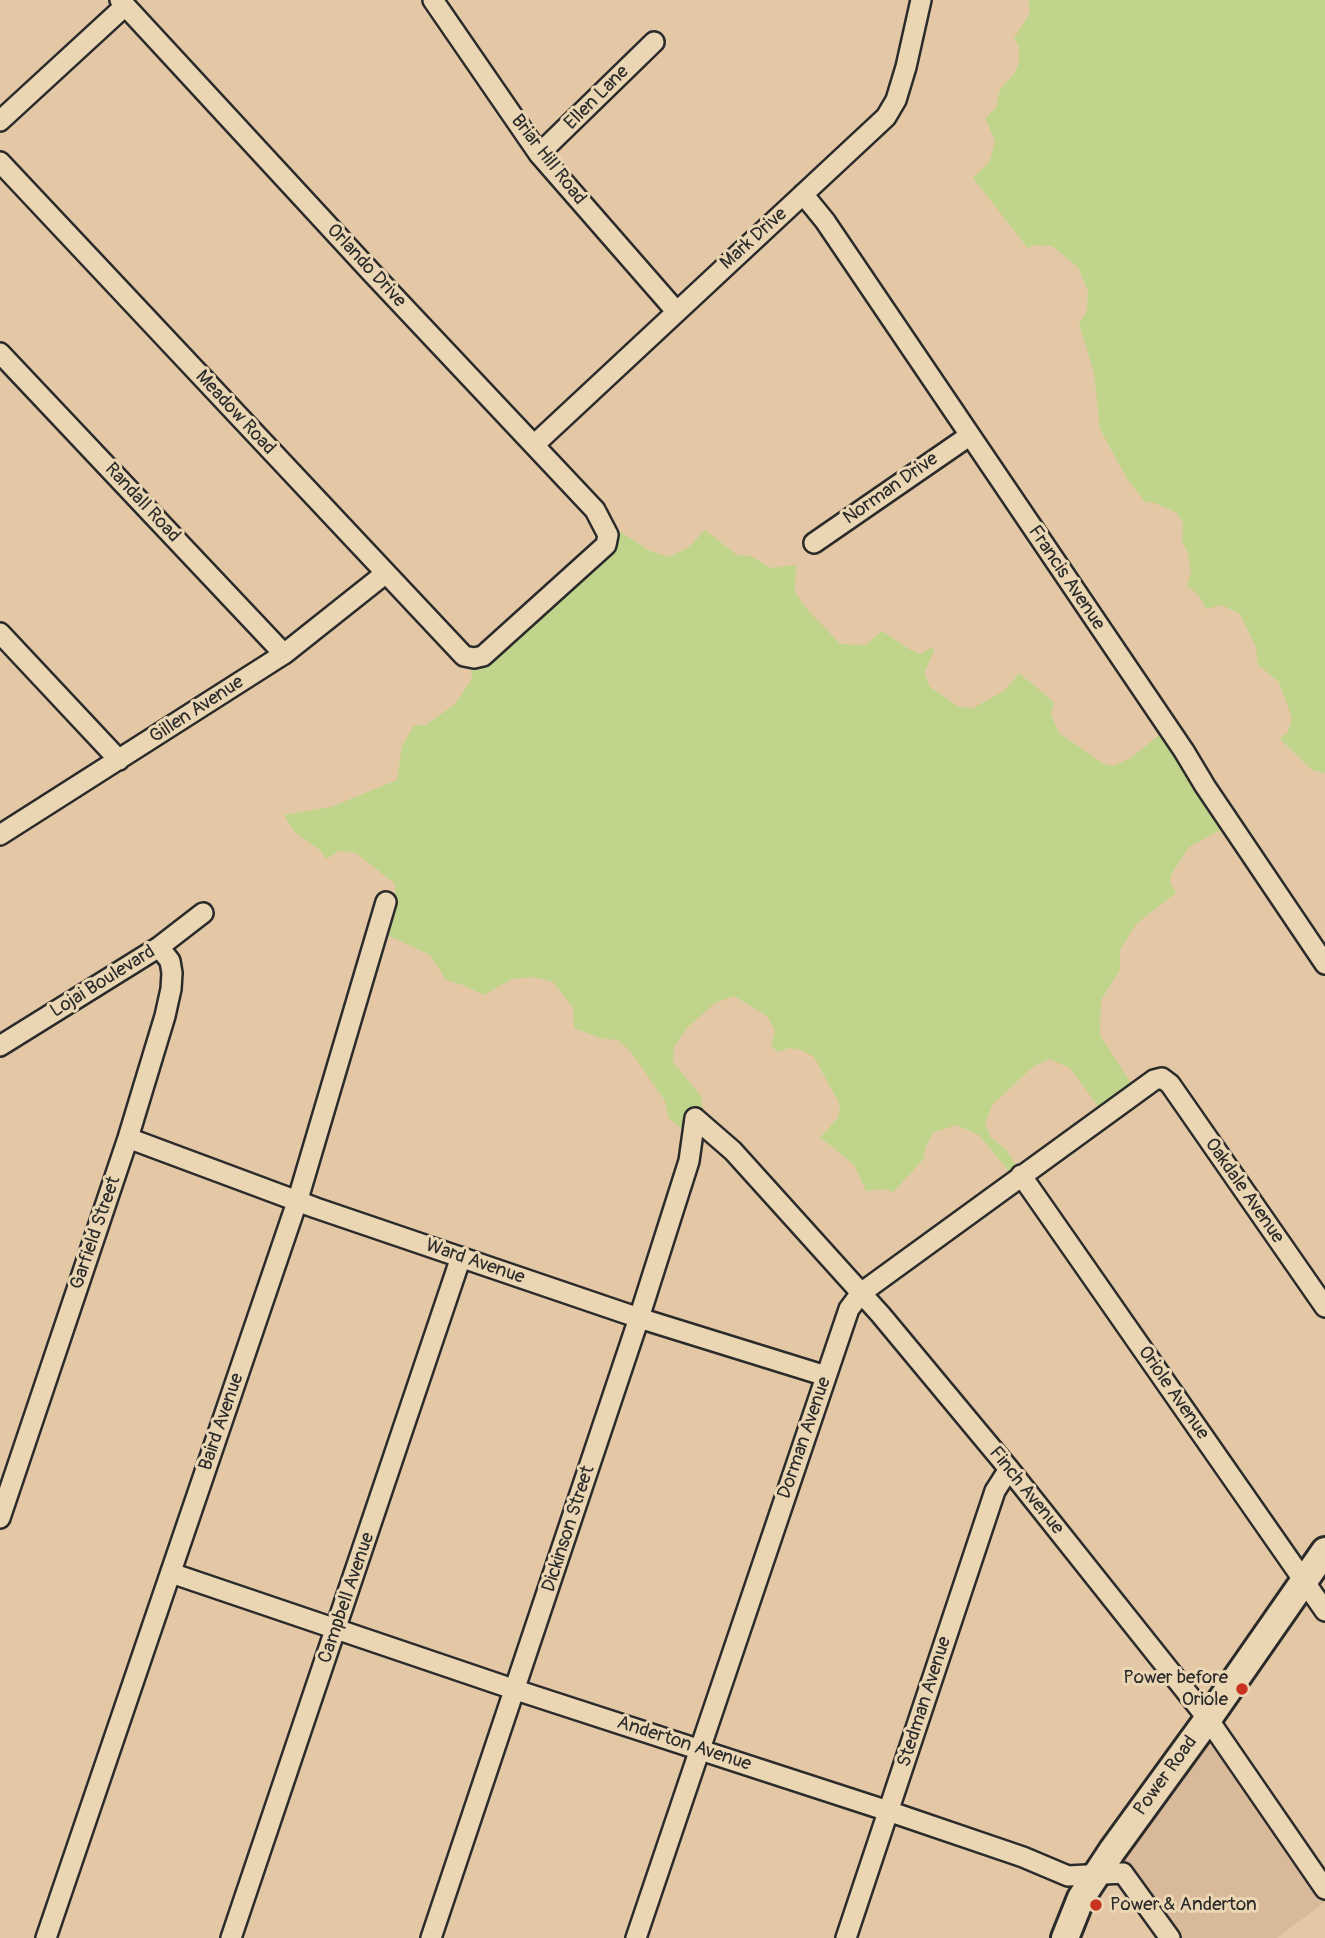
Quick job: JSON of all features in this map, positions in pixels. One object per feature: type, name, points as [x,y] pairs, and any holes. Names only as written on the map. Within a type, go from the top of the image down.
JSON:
[{"type":"main road","name":"Power Road","points":[[1065,1938],[1081,1898],[1096,1875],[1325,1551]]},
{"type":"street","name":"Briar Hill Road","points":[[433,0],[539,154],[676,311]]},
{"type":"street","name":"Mark Drive","points":[[534,446],[886,117],[896,100],[906,67],[921,0]]},
{"type":"street","points":[[0,121],[122,3]]},
{"type":"street","name":"Orlando Drive","points":[[122,3],[595,510],[608,535],[606,545],[483,656],[474,658]]},
{"type":"street","name":"Ellen Lane","points":[[539,154],[654,42]]},
{"type":"street","name":"Meadow Road","points":[[0,162],[464,656],[474,658]]},
{"type":"street","name":"Francis Avenue","points":[[803,194],[825,221],[1325,964]]},
{"type":"street","name":"Randall Road","points":[[0,353],[284,654]]},
{"type":"street","name":"Norman Drive","points":[[814,543],[969,436]]},
{"type":"street","name":"Gillen Avenue","points":[[0,835],[284,654],[386,573]]},
{"type":"street","points":[[0,633],[119,760]]},
{"type":"street","name":"Baird Avenue","points":[[46,1938],[298,1199],[386,902]]},
{"type":"street","name":"Lojai Boulevard","points":[[0,1046],[159,947],[203,913]]},
{"type":"street","name":"Garfield Street","points":[[0,1518],[128,1138],[171,989],[170,961],[159,947]]},
{"type":"street","name":"Dorman Avenue","points":[[636,1938],[849,1308],[861,1293],[1021,1175],[1154,1080],[1162,1077]]},
{"type":"street","name":"Oakdale Avenue","points":[[1162,1077],[1170,1084],[1325,1307]]},
{"type":"street","name":"Finch Avenue","points":[[695,1118],[733,1151],[861,1293],[1009,1469],[1208,1719],[1325,1889]]},
{"type":"street","name":"Dickinson Street","points":[[431,1938],[639,1318],[689,1161],[695,1118]]},
{"type":"street","name":"Ward Avenue","points":[[128,1138],[298,1199],[316,1208],[639,1318],[826,1376]]},
{"type":"street","name":"Oriole Avenue","points":[[1021,1175],[1325,1611]]},
{"type":"street","name":"Campbell Avenue","points":[[231,1938],[461,1257]]},
{"type":"street","name":"Stedman Avenue","points":[[846,1938],[995,1491],[1009,1469]]},
{"type":"street","name":"Anderton Avenue","points":[[171,1573],[516,1690],[888,1811],[1023,1857],[1068,1876],[1123,1873],[1170,1938]]},
{"type":"shaded area","points":[[1209,1723],[1325,1893],[1325,1902],[1277,1938],[1163,1938],[1111,1856]]},
{"type":"green space","points":[[1325,0],[1325,773],[1312,770],[1280,739],[1288,732],[1292,718],[1279,682],[1258,665],[1256,647],[1240,614],[1222,605],[1206,609],[1200,597],[1187,585],[1191,573],[1188,553],[1182,541],[1183,523],[1177,513],[1155,503],[1145,502],[1127,479],[1100,429],[1094,373],[1079,324],[1087,310],[1088,291],[1078,267],[1052,246],[1034,245],[1028,248],[973,178],[990,161],[995,141],[985,118],[996,108],[1000,89],[1014,74],[1019,63],[1019,47],[1014,38],[1027,18],[1030,11],[1028,2]]},
{"type":"green space","points":[[705,530],[737,555],[751,556],[770,568],[796,565],[795,592],[805,607],[840,644],[866,645],[882,631],[920,654],[932,647],[934,651],[924,673],[930,687],[959,707],[973,708],[1004,691],[1019,673],[1054,702],[1051,715],[1059,733],[1104,764],[1113,766],[1131,758],[1165,730],[1228,826],[1189,847],[1172,873],[1170,882],[1176,893],[1136,924],[1120,950],[1120,970],[1101,1000],[1100,1035],[1138,1094],[1105,1116],[1070,1068],[1049,1059],[1034,1066],[992,1105],[985,1124],[991,1137],[1006,1150],[1024,1176],[1017,1181],[979,1135],[956,1125],[933,1133],[925,1148],[923,1160],[893,1192],[883,1189],[866,1191],[854,1165],[820,1137],[838,1118],[840,1105],[814,1057],[801,1050],[789,1048],[778,1052],[771,1046],[775,1031],[767,1016],[734,996],[715,1003],[687,1028],[674,1047],[673,1062],[701,1096],[706,1133],[699,1141],[669,1119],[665,1101],[631,1052],[618,1040],[600,1038],[574,1028],[573,1008],[553,982],[533,977],[512,979],[484,995],[446,980],[430,955],[385,934],[395,897],[395,884],[356,853],[339,851],[326,859],[320,850],[295,833],[284,815],[331,807],[397,780],[402,746],[414,725],[426,725],[455,704],[472,679],[470,661],[609,531],[619,531],[650,551],[670,557],[689,547]]},
{"type":"place","name":"Power before Oriole","points":[[1242,1689]]},
{"type":"place","name":"Power & Anderton","points":[[1096,1905]]}]
